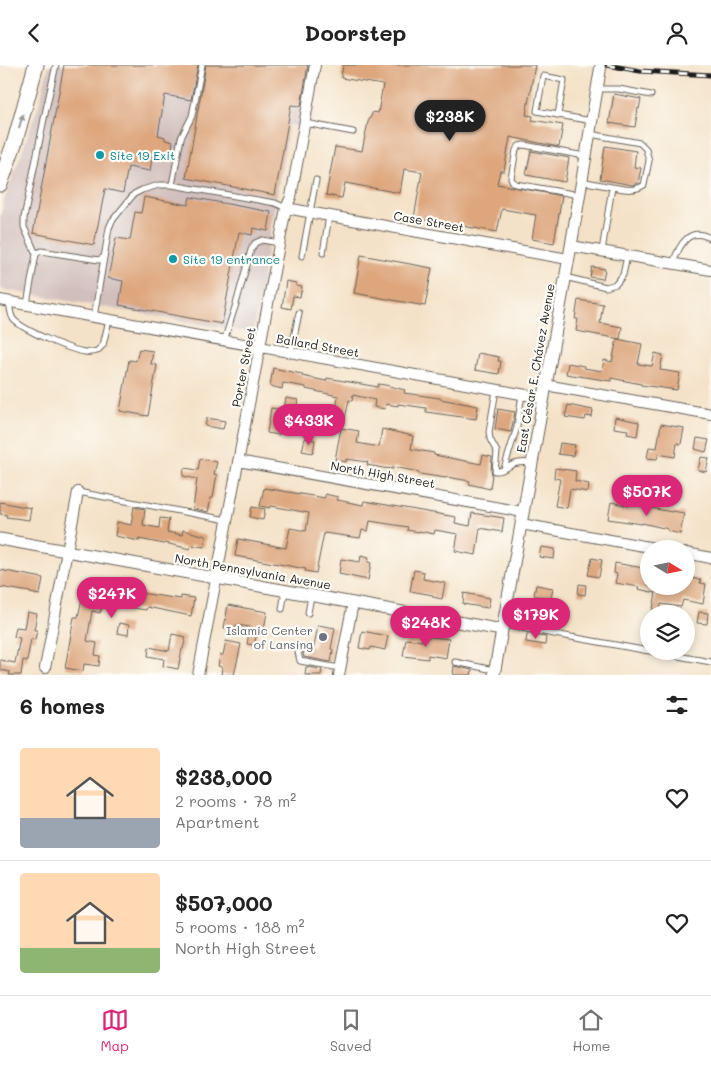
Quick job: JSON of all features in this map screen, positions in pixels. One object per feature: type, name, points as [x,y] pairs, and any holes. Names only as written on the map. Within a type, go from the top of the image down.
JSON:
[{"type":"main road","points":[[0,184],[15,141],[36,65]]},
{"type":"street","name":"Porter Street","points":[[198,675],[259,347],[286,208],[291,197],[315,65]]},
{"type":"street","name":"East César E. Chávez Avenue","points":[[494,673],[601,65]]},
{"type":"street","name":"Case Street","points":[[286,208],[568,259]]},
{"type":"street","points":[[570,246],[711,269]]},
{"type":"street","name":"Ballard Street","points":[[5,301],[542,398]]},
{"type":"street","points":[[545,385],[711,414]]},
{"type":"street","name":"North High Street","points":[[238,461],[522,512]]},
{"type":"street","points":[[46,668],[78,492]]},
{"type":"street","points":[[521,524],[640,545]]},
{"type":"street","name":"North Pennsylvania Avenue","points":[[0,539],[353,603],[502,627]]},
{"type":"street","points":[[695,555],[711,558]]},
{"type":"street","points":[[340,672],[353,603]]},
{"type":"lane","points":[[27,305],[36,254],[24,227],[24,218],[56,65]]},
{"type":"lane","points":[[172,185],[182,138],[192,116],[202,65]]},
{"type":"lane","points":[[558,115],[564,80],[543,76],[536,111],[558,115],[592,121]]},
{"type":"lane","points":[[597,89],[619,89],[651,95]]},
{"type":"lane","points":[[304,123],[353,132]]},
{"type":"lane","points":[[581,181],[631,190],[639,189],[644,185],[649,161],[646,149],[640,143],[590,134]]},
{"type":"lane","points":[[579,195],[513,182],[511,178],[516,150],[519,146],[524,145],[586,156]]},
{"type":"lane","points":[[302,256],[316,180]]},
{"type":"lane","points":[[94,317],[109,227],[134,194],[160,185],[172,185],[275,203],[286,208]]},
{"type":"lane","points":[[602,251],[612,187]]},
{"type":"lane","points":[[323,253],[330,216]]},
{"type":"lane","points":[[672,264],[683,241],[689,237],[698,235],[707,236],[711,239]]},
{"type":"lane","points":[[224,341],[254,243],[262,240],[279,243]]},
{"type":"lane","points":[[36,254],[41,251],[99,261],[104,257]]},
{"type":"lane","points":[[565,277],[606,287],[616,284],[623,275],[627,256]]},
{"type":"lane","points":[[5,301],[13,319],[20,325],[69,348],[88,353],[97,351],[103,345],[109,320]]},
{"type":"lane","points":[[291,353],[299,313]]},
{"type":"lane","points":[[496,390],[490,432],[490,439],[497,453],[495,471],[515,463],[532,463]]},
{"type":"lane","points":[[504,469],[516,427],[522,395]]},
{"type":"lane","points":[[78,492],[227,520]]},
{"type":"lane","points":[[282,609],[285,590]]},
{"type":"lane","points":[[308,613],[311,595]]},
{"type":"lane","points":[[502,627],[640,650]]},
{"type":"lane","points":[[302,649],[298,653],[300,661],[340,672]]},
{"type":"lane","points":[[695,659],[711,662]]},
{"type":"lane","points":[[455,662],[494,673]]},
{"type":"shaded area","points":[[49,65],[321,65],[310,128],[289,125],[253,333],[0,289],[0,217],[5,198],[39,105]]},
{"type":"building","name":"Site 19 Exit","points":[[64,65],[198,65],[191,100],[165,95],[158,135],[165,137],[165,140],[173,142],[173,157],[153,153],[150,171],[128,167],[123,193],[105,189],[94,245],[33,233]]},
{"type":"building","points":[[206,65],[308,65],[301,106],[291,105],[275,195],[186,178]]},
{"type":"building","points":[[343,65],[535,65],[526,115],[533,116],[532,120],[563,125],[559,147],[510,137],[504,171],[500,171],[497,184],[562,196],[554,243],[532,239],[536,215],[502,209],[497,232],[414,218],[422,172],[404,169],[400,193],[345,183],[342,198],[326,195],[335,147],[362,151],[368,122],[373,112],[378,113],[383,85],[341,78]]},
{"type":"building","points":[[614,94],[641,99],[635,127],[609,123]]},
{"type":"building","points":[[605,146],[636,151],[634,167],[641,168],[638,183],[632,185],[600,179]]},
{"type":"building","points":[[531,151],[569,158],[565,182],[526,175]]},
{"type":"building","name":"Site 19 entrance","points":[[144,197],[188,205],[190,197],[271,212],[268,231],[253,228],[252,235],[239,232],[222,324],[119,305],[123,281],[108,278],[116,238],[130,240],[135,212],[141,213]]},
{"type":"building","points":[[361,255],[432,268],[425,306],[354,293]]},
{"type":"building","points":[[592,267],[605,269],[603,279],[590,277]]},
{"type":"building","points":[[286,281],[296,283],[296,286],[302,287],[300,297],[293,296],[291,309],[282,307]]},
{"type":"building","points":[[578,300],[603,304],[600,323],[622,327],[620,339],[576,331],[578,319],[575,319]]},
{"type":"building","points":[[617,339],[642,344],[638,364],[652,366],[655,353],[663,355],[660,370],[680,373],[677,390],[641,385],[611,378],[611,381],[566,374],[568,363],[602,371],[604,360],[612,362]]},
{"type":"building","points":[[139,349],[153,351],[151,364],[157,365],[148,416],[120,411],[129,360],[136,361]]},
{"type":"building","points":[[478,353],[499,357],[498,361],[501,361],[499,374],[475,370]]},
{"type":"building","points":[[273,368],[326,381],[327,378],[378,387],[378,384],[385,385],[405,390],[404,393],[478,406],[476,419],[426,412],[426,408],[398,404],[398,406],[386,404],[385,409],[374,407],[375,400],[353,395],[352,401],[349,400],[345,419],[335,417],[338,396],[283,383],[282,389],[270,386]]},
{"type":"building","points":[[286,398],[298,400],[296,410],[284,408]]},
{"type":"building","points":[[568,405],[593,410],[592,417],[586,416],[585,420],[565,417]]},
{"type":"building","points":[[271,408],[284,410],[279,435],[267,433]]},
{"type":"building","points":[[498,409],[515,412],[511,432],[495,429]]},
{"type":"building","points":[[615,417],[639,422],[637,436],[627,434],[628,430],[614,428]]},
{"type":"building","points":[[207,418],[225,421],[223,429],[205,426]]},
{"type":"building","points":[[661,424],[684,428],[681,444],[677,443],[675,457],[658,454],[657,459],[647,458],[649,447],[657,448]]},
{"type":"building","points":[[341,428],[359,431],[357,443],[379,447],[382,429],[413,436],[411,449],[434,453],[434,455],[481,464],[483,455],[492,457],[490,489],[469,484],[470,481],[419,474],[419,472],[393,467],[393,469],[367,465],[368,462],[346,459],[346,462],[335,460]]},
{"type":"building","points":[[305,438],[315,440],[313,453],[302,451]]},
{"type":"building","points":[[697,438],[709,440],[706,452],[695,449]]},
{"type":"building","points":[[560,443],[575,445],[573,456],[558,454]]},
{"type":"building","points":[[701,457],[709,458],[706,472],[698,470]]},
{"type":"building","points":[[200,459],[217,462],[214,474],[217,475],[213,498],[211,498],[208,512],[193,509],[197,479],[183,476],[184,468],[198,470]]},
{"type":"building","points":[[555,468],[576,471],[575,481],[589,484],[588,492],[570,489],[567,508],[555,506],[560,479],[554,478]]},
{"type":"building","points":[[264,488],[325,498],[325,494],[338,497],[337,500],[363,505],[364,501],[456,517],[455,523],[470,526],[472,513],[504,518],[502,532],[480,528],[476,555],[455,551],[458,534],[435,530],[434,534],[419,532],[407,530],[408,527],[370,521],[368,531],[362,530],[360,538],[324,533],[316,573],[305,571],[306,569],[235,556],[238,539],[286,548],[290,528],[306,531],[309,513],[271,506],[270,508],[260,506]]},
{"type":"building","points":[[0,502],[31,508],[29,520],[6,517],[7,515],[0,514]]},
{"type":"building","points":[[611,502],[684,513],[680,534],[642,523],[608,519]]},
{"type":"building","points":[[134,507],[145,509],[143,525],[159,528],[160,518],[169,519],[167,532],[182,535],[183,530],[206,536],[204,547],[191,545],[190,549],[165,543],[139,539],[139,541],[115,536],[117,522],[131,525]]},
{"type":"building","points":[[252,507],[265,509],[263,520],[250,517]]},
{"type":"building","points":[[541,547],[555,549],[554,559],[539,557]]},
{"type":"building","points":[[361,555],[369,557],[368,562],[371,563],[368,580],[339,574],[341,559],[360,562]]},
{"type":"building","points":[[592,558],[602,560],[599,577],[588,575]]},
{"type":"building","points":[[615,563],[640,567],[640,589],[638,589],[639,587],[615,583],[617,574],[614,573]]},
{"type":"building","points":[[0,570],[43,578],[40,595],[0,587]]},
{"type":"building","points":[[414,570],[424,572],[423,579],[445,583],[442,599],[433,597],[433,595],[410,591]]},
{"type":"building","points":[[695,579],[701,580],[700,583],[706,584],[703,604],[683,600],[682,605],[654,605],[656,595],[695,595]]},
{"type":"building","points":[[579,584],[586,585],[585,595],[578,594]]},
{"type":"building","points":[[85,585],[113,589],[113,591],[140,597],[140,593],[181,599],[181,596],[194,598],[191,616],[147,607],[146,610],[103,603],[100,613],[92,611],[87,641],[97,643],[95,655],[100,656],[99,666],[84,664],[83,671],[65,668],[74,617],[78,617]]},
{"type":"building","points":[[536,585],[553,588],[551,599],[534,595]]},
{"type":"building","points":[[464,593],[490,598],[488,608],[463,604]]},
{"type":"building","points":[[228,605],[267,612],[264,630],[258,629],[254,645],[247,644],[250,627],[236,625],[235,630],[224,628]]},
{"type":"building","points":[[27,612],[37,614],[34,630],[37,630],[35,640],[31,639],[27,661],[23,660],[21,675],[9,675],[10,672],[0,670],[0,660],[15,663],[20,638],[14,637],[16,627],[24,628]]},
{"type":"building","points":[[699,612],[708,613],[707,624],[697,623]]},
{"type":"building","points":[[532,615],[550,618],[549,629],[528,625],[531,622]]},
{"type":"building","points":[[119,623],[129,625],[128,635],[117,633]]},
{"type":"building","points":[[318,625],[335,628],[331,649],[333,650],[331,662],[304,657],[305,645],[314,647]]},
{"type":"building","points":[[362,631],[388,636],[385,650],[371,647],[370,650],[359,648]]},
{"type":"building","points":[[172,634],[186,637],[178,669],[163,666],[164,659],[148,656],[149,647],[169,651]]},
{"type":"building","points":[[527,634],[546,637],[545,645],[526,642]]},
{"type":"building","points":[[423,636],[449,639],[446,658],[428,655],[428,659],[403,656],[406,639],[422,641]]},
{"type":"building","points":[[226,641],[241,644],[234,675],[221,675],[222,667],[218,666]]},
{"type":"building","points":[[454,666],[472,670],[471,675],[453,675]]},
{"type":"building","points":[[306,667],[322,669],[321,675],[305,675]]},
{"type":"railway","points":[[607,65],[640,71],[711,75]]},
{"type":"place","name":"Site 19 Exit","points":[[100,155]]},
{"type":"place","name":"Site 19 entrance","points":[[173,259]]},
{"type":"place","name":"Islamic Center of Lansing","points":[[323,637]]}]
